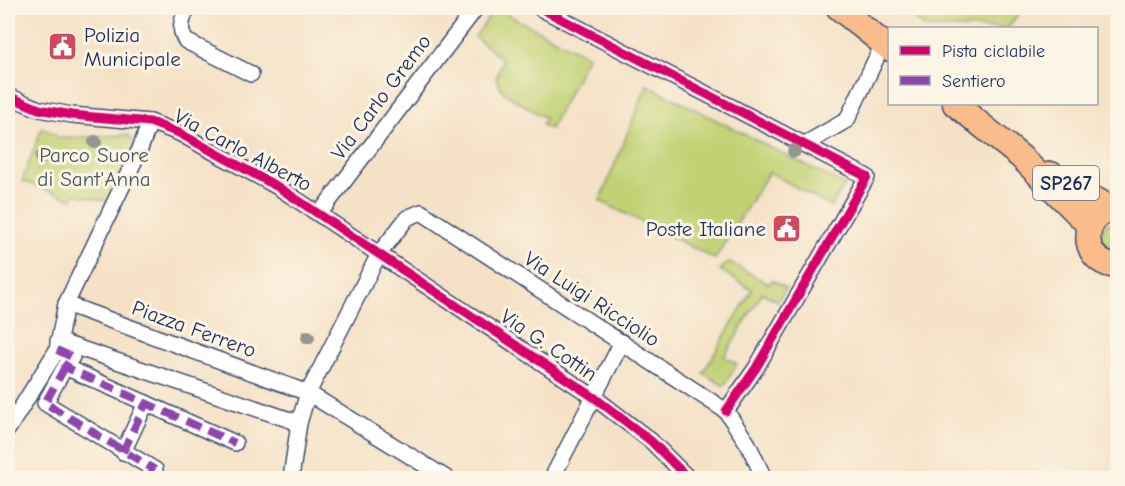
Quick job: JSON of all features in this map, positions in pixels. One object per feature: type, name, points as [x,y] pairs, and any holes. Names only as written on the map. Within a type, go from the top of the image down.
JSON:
[{"type":"main road","points":[[839,8],[886,46]]},
{"type":"main road","name":"SP267","points":[[956,105],[1021,157],[1090,226]]},
{"type":"main road","name":"SP267","points":[[1021,157],[1116,208]]},
{"type":"main road","points":[[1116,208],[1103,212],[1090,226],[1088,244],[1092,253],[1106,265],[1117,267]]},
{"type":"street","points":[[188,8],[181,26],[181,34],[186,41],[251,74]]},
{"type":"street","name":"Via Carlo Gremo","points":[[320,213],[476,8]]},
{"type":"street","points":[[540,8],[867,177],[756,368],[726,411]]},
{"type":"street","points":[[805,144],[847,120],[886,46]]},
{"type":"street","name":"Via Carlo Alberto","points":[[8,96],[39,109],[72,115],[150,122],[179,133],[320,213],[379,254]]},
{"type":"street","points":[[8,429],[58,345],[66,304],[140,149],[150,122]]},
{"type":"street","name":"Via Luigi Ricciolio","points":[[379,254],[407,219],[421,212],[726,411],[748,444],[764,478]]},
{"type":"street","points":[[291,478],[299,423],[308,393],[379,254]]},
{"type":"street","name":"Via G. Cottin","points":[[379,254],[595,398],[651,441],[688,478]]},
{"type":"street","name":"Piazza Ferrero","points":[[66,304],[308,393],[446,478]]},
{"type":"street","points":[[552,478],[622,342]]},
{"type":"street","points":[[58,345],[72,357],[45,403],[154,474]]},
{"type":"street","points":[[58,345],[299,423]]},
{"type":"street","points":[[65,367],[235,443]]},
{"type":"street","points":[[123,452],[146,403]]},
{"type":"green space","points":[[495,8],[588,56],[550,129],[542,125],[545,118],[504,93],[496,79],[502,59],[475,37]]},
{"type":"green space","points":[[899,8],[1023,8],[1009,27],[925,27]]},
{"type":"green space","points":[[647,85],[845,185],[831,207],[769,172],[715,259],[600,201]]},
{"type":"green space","name":"Parco Suore di Sant'Anna","points":[[42,127],[59,138],[129,135],[138,148],[110,202],[75,194],[72,199],[22,181]]},
{"type":"green space","points":[[1117,222],[1117,250],[1108,249],[1100,234],[1107,224]]},
{"type":"green space","points":[[729,262],[769,284],[772,280],[786,288],[778,301],[762,293],[724,357],[737,364],[724,386],[703,373],[752,290],[720,270]]},
{"type":"marked path","points":[[57,350],[72,357],[65,367],[235,443]]},
{"type":"marked path","points":[[65,367],[45,403],[155,470]]},
{"type":"marked path","points":[[123,452],[146,403]]},
{"type":"cycle path","points":[[540,8],[867,177],[756,368],[726,411]]},
{"type":"cycle path","points":[[8,96],[39,109],[72,115],[150,122],[179,133],[278,187],[595,398],[651,441],[688,478]]},
{"type":"place","name":"Polizia Municipale","points":[[63,47]]},
{"type":"place","name":"Poste Italiane","points":[[787,229]]}]
